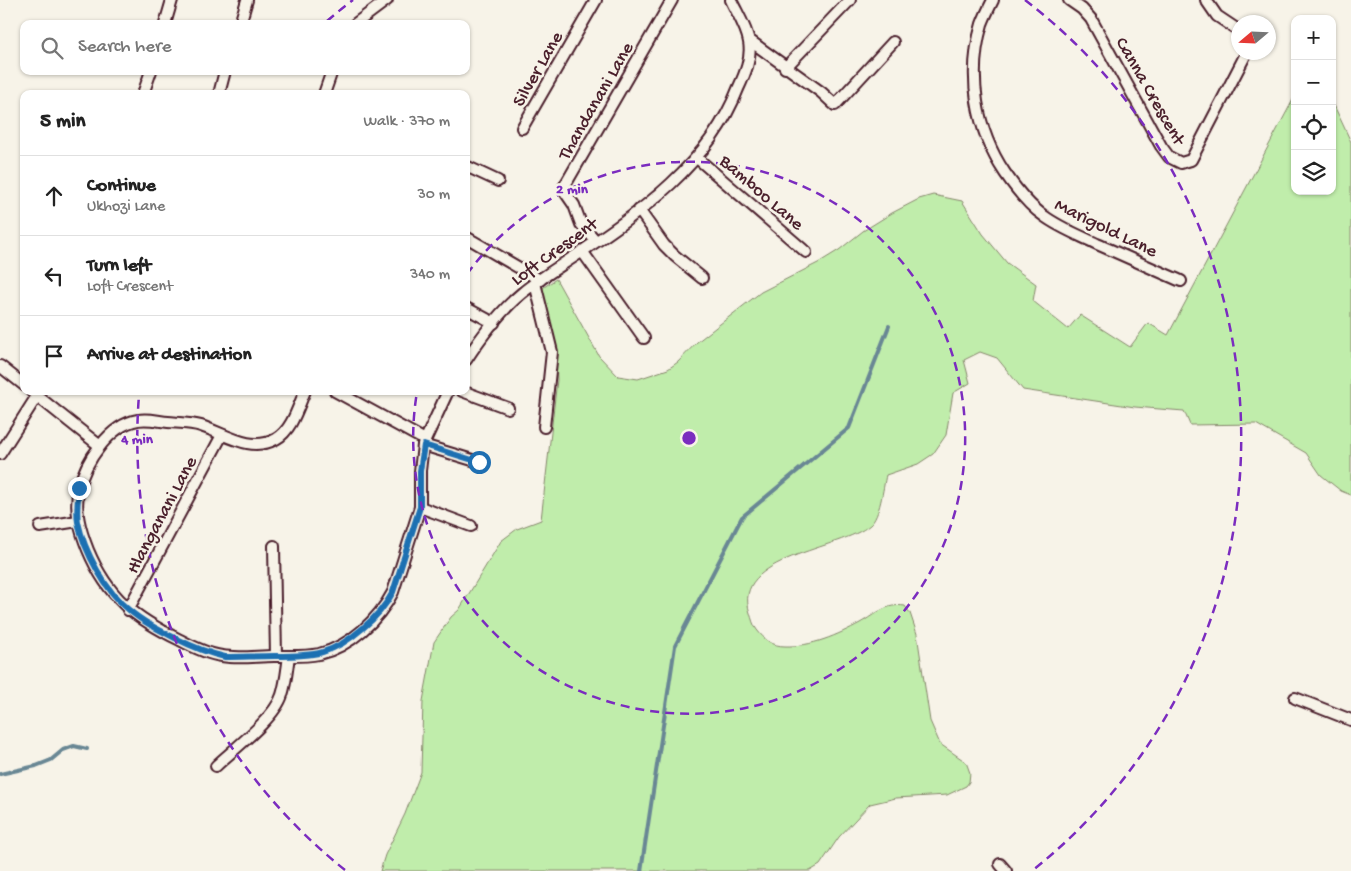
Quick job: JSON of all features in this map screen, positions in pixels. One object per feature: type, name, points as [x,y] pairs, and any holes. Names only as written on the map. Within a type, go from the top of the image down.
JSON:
[{"type":"street","points":[[166,20],[172,0]]},
{"type":"street","points":[[241,20],[248,0]]},
{"type":"street","points":[[360,20],[387,0]]},
{"type":"street","name":"Silver Lane","points":[[522,128],[596,0]]},
{"type":"street","name":"Thandanani Lane","points":[[596,241],[581,224],[574,205],[564,191],[564,187],[672,0]]},
{"type":"street","name":"Loft Crescent","points":[[470,355],[512,301],[639,210],[677,179],[697,158],[734,99],[749,60],[749,40],[732,0]]},
{"type":"street","points":[[785,68],[850,0]]},
{"type":"street","name":"Marigold Lane","points":[[993,0],[982,24],[978,46],[975,95],[986,140],[997,162],[1012,183],[1043,215],[1065,229],[1181,281]]},
{"type":"street","name":"Canna Crescent","points":[[1069,0],[1082,9],[1091,19],[1161,146],[1169,157],[1181,163],[1191,160],[1243,60]]},
{"type":"street","points":[[1206,0],[1217,16],[1231,25]]},
{"type":"street","points":[[749,40],[835,105],[893,42]]},
{"type":"street","points":[[144,90],[150,75]]},
{"type":"street","points":[[220,90],[224,75]]},
{"type":"street","points":[[328,90],[331,75]]},
{"type":"street","name":"Bamboo Lane","points":[[697,158],[806,252]]},
{"type":"street","points":[[470,168],[498,181]]},
{"type":"street","points":[[639,210],[664,245],[702,278]]},
{"type":"street","points":[[470,239],[538,281],[552,352],[544,427]]},
{"type":"street","points":[[582,251],[644,338]]},
{"type":"street","points":[[470,310],[494,323]]},
{"type":"street","points":[[0,366],[20,382]]},
{"type":"street","points":[[470,394],[508,408]]},
{"type":"street","points":[[0,454],[33,395]]},
{"type":"street","points":[[36,395],[100,446]]},
{"type":"street","points":[[303,395],[288,428],[278,438],[266,443],[254,445],[240,442],[201,426],[139,420],[128,423],[115,431],[100,446],[87,467],[79,488],[78,521],[91,557],[115,596],[128,610],[150,625],[197,649],[225,657],[289,656],[321,653],[336,648],[349,640],[386,605],[393,592],[420,507],[420,471],[424,443],[446,395]]},
{"type":"street","points":[[342,395],[424,443],[479,462]]},
{"type":"street","name":"Hlanganani Lane","points":[[128,610],[222,435]]},
{"type":"street","points":[[420,507],[471,526]]},
{"type":"street","points":[[40,527],[78,521]]},
{"type":"street","points":[[274,546],[276,656]]},
{"type":"street","points":[[216,766],[279,704],[283,694],[289,656]]},
{"type":"street","points":[[1294,698],[1351,720]]},
{"type":"green space","points":[[1291,104],[1291,195],[1336,195],[1336,110],[1351,142],[1351,495],[1341,491],[1321,475],[1306,453],[1256,424],[1190,425],[1184,411],[1135,407],[1023,390],[997,358],[980,352],[964,360],[970,383],[953,393],[946,435],[933,454],[918,464],[886,475],[879,509],[870,525],[856,534],[792,557],[772,567],[756,579],[748,594],[750,613],[756,628],[769,642],[780,646],[805,645],[824,639],[852,627],[887,608],[905,606],[910,613],[917,634],[930,721],[940,744],[966,762],[970,773],[969,782],[966,786],[947,795],[896,798],[870,804],[839,837],[820,865],[810,871],[380,871],[385,855],[405,814],[421,772],[423,701],[434,642],[451,617],[459,610],[501,541],[517,529],[541,520],[557,380],[555,339],[541,289],[556,279],[599,356],[618,376],[638,379],[668,369],[678,362],[697,342],[761,292],[818,263],[892,213],[919,199],[933,195],[962,201],[983,234],[1007,263],[1036,284],[1033,301],[1068,329],[1080,315],[1130,347],[1148,323],[1168,335]]},
{"type":"waterway","points":[[641,871],[675,646],[742,517],[849,428],[889,326]]},
{"type":"waterway","points":[[0,774],[36,766],[51,760],[63,750],[74,746],[87,749]]},
{"type":"route","points":[[79,488],[77,501],[78,521],[83,538],[102,576],[115,596],[128,610],[150,625],[213,655],[225,657],[304,656],[336,648],[349,640],[386,605],[393,592],[420,507],[420,471],[424,445],[479,462]]}]
